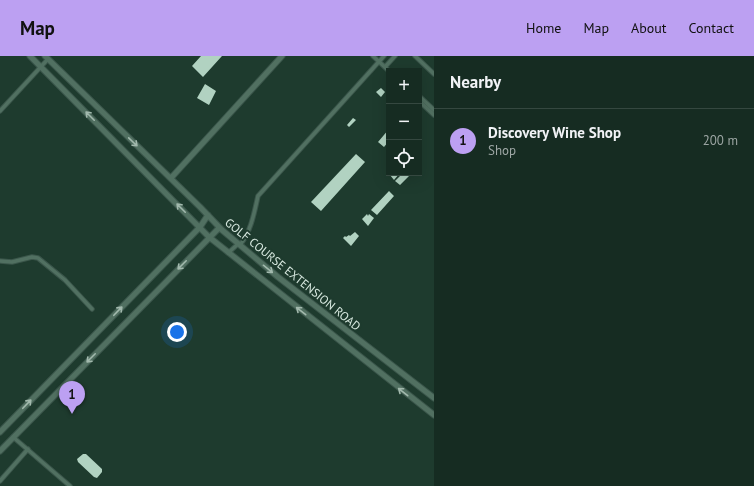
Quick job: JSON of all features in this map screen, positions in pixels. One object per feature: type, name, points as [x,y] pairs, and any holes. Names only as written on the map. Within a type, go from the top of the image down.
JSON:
[{"type":"main road","points":[[30,56],[209,237],[434,415]]},
{"type":"main road","points":[[170,178],[282,56]]},
{"type":"main road","name":"GOLF COURSE EXTENSION ROAD","points":[[46,57],[220,228],[278,277],[434,398]]},
{"type":"main road","points":[[0,432],[200,227],[208,215]]},
{"type":"main road","points":[[0,451],[209,237],[220,228]]},
{"type":"street","points":[[373,56],[385,67],[395,56]]},
{"type":"street","points":[[228,253],[247,236],[253,220],[258,196],[384,56]]},
{"type":"street","points":[[415,56],[434,74]]},
{"type":"street","points":[[0,111],[41,66],[46,57]]},
{"type":"street","points":[[422,99],[434,110]]},
{"type":"street","points":[[422,104],[434,115]]},
{"type":"street","points":[[0,261],[12,262],[32,257],[38,258],[65,280],[92,308]]},
{"type":"street","points":[[13,437],[70,486]]},
{"type":"street","points":[[0,481],[28,449]]},
{"type":"building","points":[[201,56],[222,56],[203,77],[192,66]]},
{"type":"building","points":[[205,84],[216,91],[209,105],[197,98]]},
{"type":"building","points":[[381,88],[385,92],[381,97],[376,92]]},
{"type":"building","points":[[353,118],[356,120],[349,127],[347,125]]},
{"type":"building","points":[[386,133],[386,145],[384,147],[378,142]]},
{"type":"building","points":[[356,154],[365,162],[321,211],[311,202]]},
{"type":"building","points":[[391,176],[397,176],[394,180]]},
{"type":"building","points":[[400,176],[409,176],[400,185],[395,181]]},
{"type":"building","points":[[389,191],[394,196],[377,215],[371,210]]},
{"type":"building","points":[[367,214],[368,216],[369,214],[374,218],[368,226],[362,219]]},
{"type":"building","points":[[355,232],[359,236],[351,246],[343,238],[345,236],[350,236]]},
{"type":"building","points":[[83,454],[86,454],[102,469],[102,472],[97,478],[78,462],[77,459]]},
{"type":"place","name":"Discovery Wine Shop","points":[[72,414]]}]
